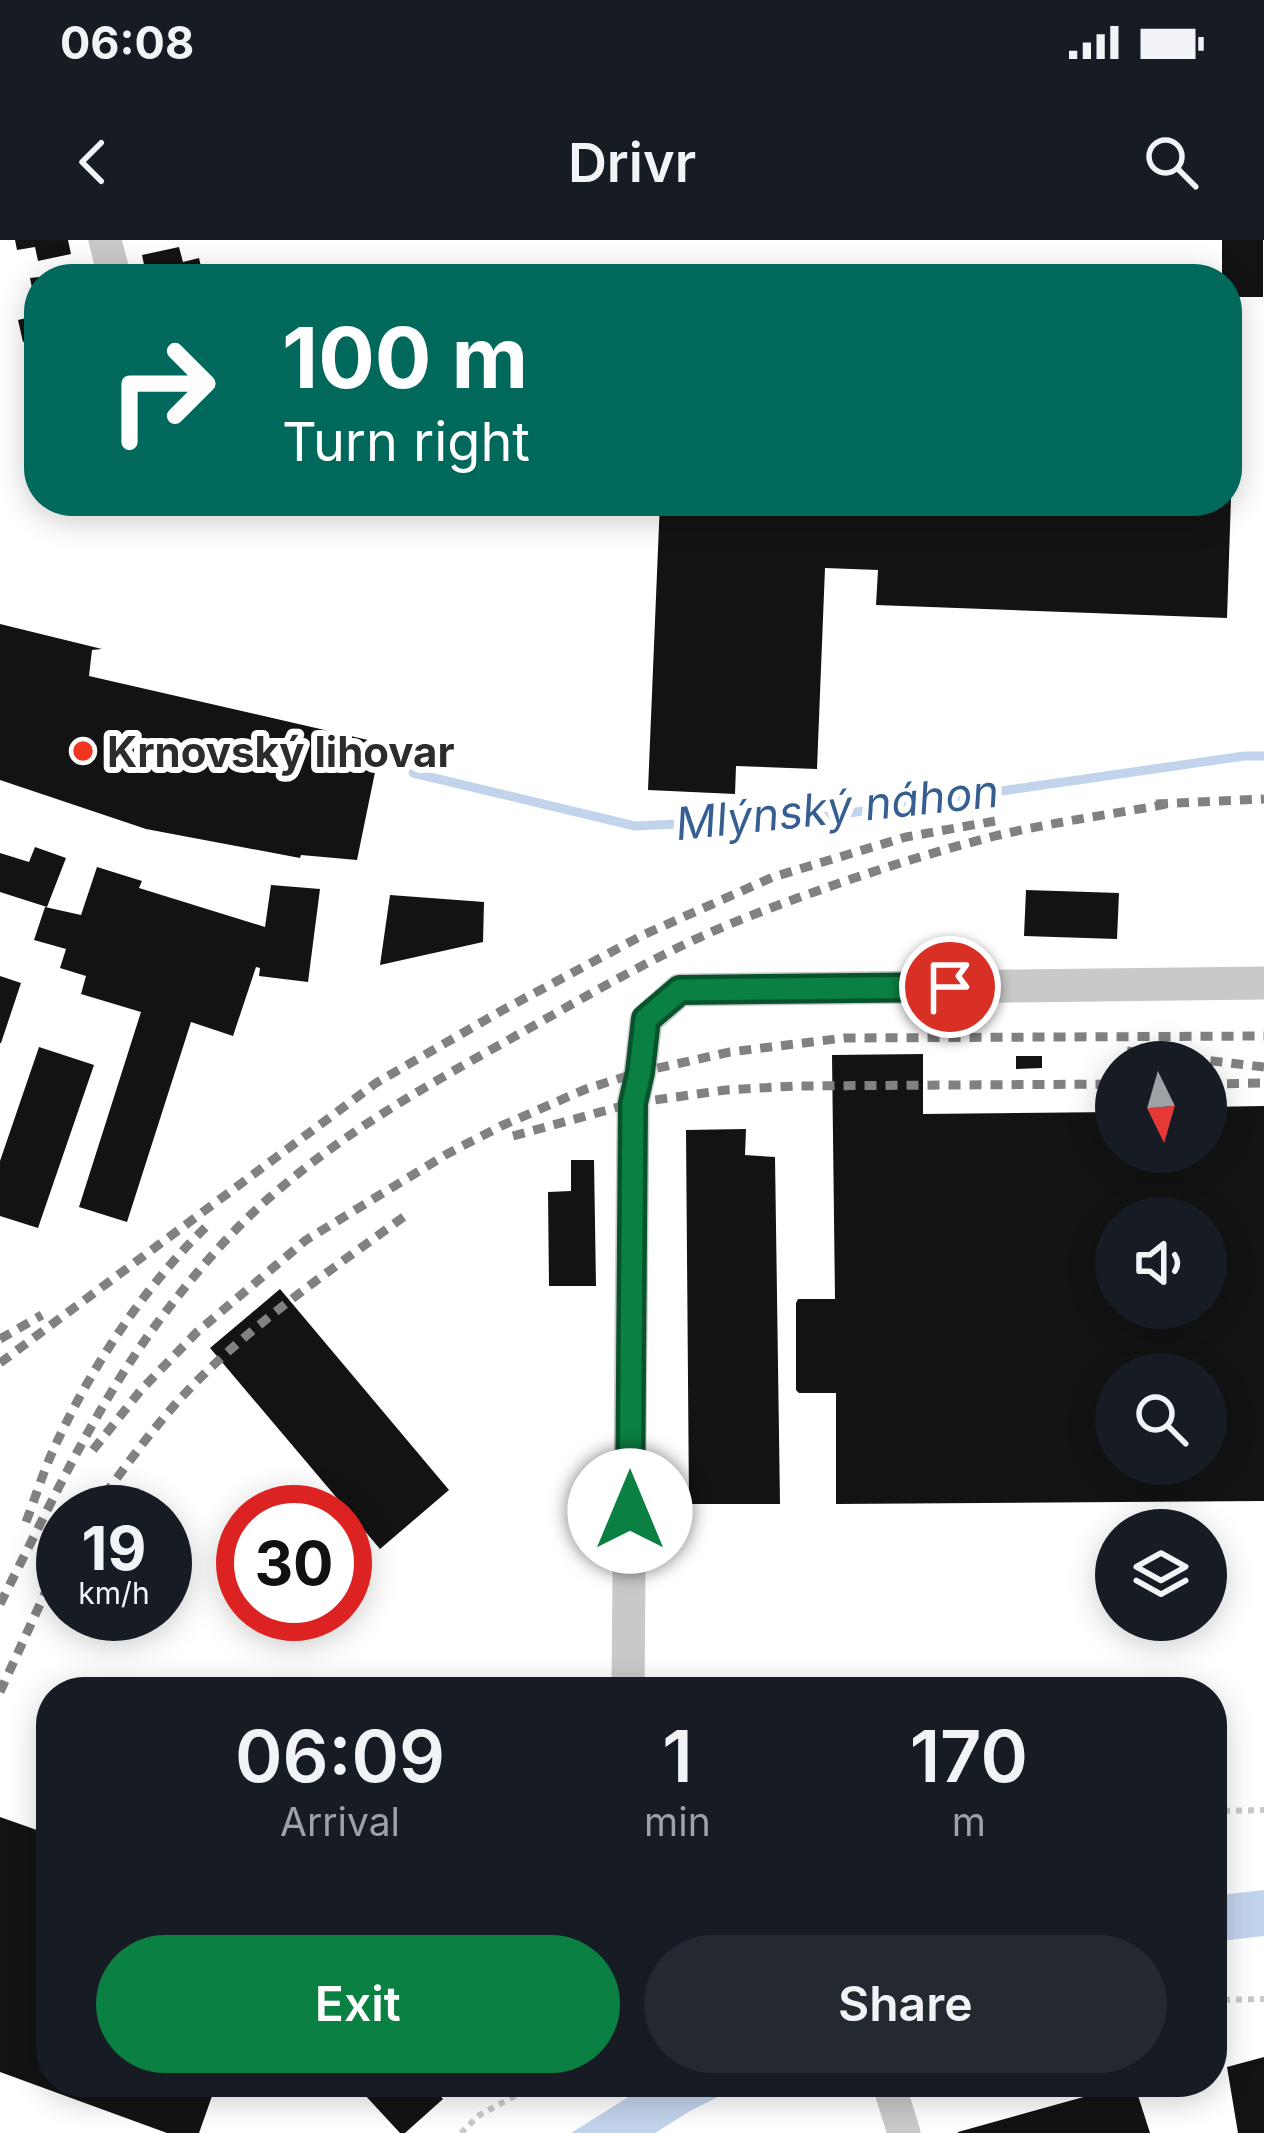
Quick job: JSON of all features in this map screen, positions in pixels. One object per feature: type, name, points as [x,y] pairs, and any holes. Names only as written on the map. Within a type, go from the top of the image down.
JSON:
[{"type":"street","points":[[628,1677],[633,1103],[646,1019],[680,990],[1264,983]]},
{"type":"path","points":[[1227,1811],[1264,1810]]},
{"type":"path","points":[[1227,2000],[1264,1999]]},
{"type":"path","points":[[461,2133],[478,2116],[513,2097]]},
{"type":"water","points":[[1264,1890],[1264,1936],[1227,1940],[1227,1894]]},
{"type":"water","points":[[628,2097],[718,2097],[655,2133],[571,2133]]},
{"type":"building","points":[[15,240],[68,240],[71,254],[38,261],[35,247],[17,250]]},
{"type":"building","points":[[1222,240],[1263,240],[1263,297],[1242,297],[1242,264],[1222,264]]},
{"type":"building","points":[[179,247],[183,262],[199,258],[200,264],[144,264],[142,255]]},
{"type":"building","points":[[659,516],[1230,516],[1227,618],[876,605],[878,570],[825,568],[817,769],[736,766],[735,794],[648,790]]},
{"type":"building","points":[[0,624],[102,649],[92,650],[89,676],[381,743],[357,860],[300,858],[146,829],[0,780]]},
{"type":"building","points":[[35,847],[66,858],[47,907],[0,892],[0,853],[29,862]]},
{"type":"building","points":[[97,867],[142,881],[139,888],[265,927],[271,885],[320,889],[308,982],[259,976],[256,967],[233,1036],[191,1022],[127,1222],[79,1207],[141,1012],[81,994],[86,976],[60,968],[66,949],[34,940],[45,907],[81,915]]},
{"type":"building","points":[[1026,890],[1119,893],[1117,939],[1024,936]]},
{"type":"building","points":[[390,895],[484,902],[483,942],[380,965]]},
{"type":"building","points":[[0,976],[21,983],[1,1043],[0,1043]]},
{"type":"building","points":[[39,1047],[94,1065],[38,1228],[0,1216],[0,1161]]},
{"type":"building","points":[[923,1054],[923,1114],[1095,1112],[1095,1173],[1227,1173],[1227,1107],[1264,1106],[1264,1501],[836,1504],[836,1393],[796,1390],[796,1303],[798,1299],[835,1299],[832,1055]]},
{"type":"building","points":[[1016,1056],[1042,1056],[1042,1068],[1016,1069]]},
{"type":"building","points":[[746,1129],[745,1155],[775,1157],[780,1504],[689,1504],[686,1130]]},
{"type":"building","points":[[571,1160],[594,1160],[596,1286],[549,1286],[548,1192],[571,1191]]},
{"type":"building","points":[[280,1289],[449,1490],[380,1549],[372,1540],[372,1485],[326,1485],[210,1348]]},
{"type":"building","points":[[0,1817],[36,1830],[36,2085],[0,2072]]},
{"type":"building","points":[[1264,2057],[1264,2133],[1238,2133],[1227,2067]]},
{"type":"building","points":[[68,2097],[212,2097],[199,2133],[167,2133]]},
{"type":"building","points":[[367,2097],[443,2099],[405,2133]]},
{"type":"building","points":[[1084,2097],[1138,2097],[1150,2133],[958,2133]]},
{"type":"waterway","name":"Mlýnský náhon","points":[[413,773],[635,826],[821,817],[1264,756]]},
{"type":"railway","points":[[1156,804],[1264,799]]},
{"type":"railway","points":[[0,1604],[99,1412],[171,1305],[262,1204],[357,1130],[622,976],[745,918],[868,873],[995,836],[1173,803]]},
{"type":"railway","points":[[0,1363],[376,1083],[501,1011],[643,935],[773,877],[906,837],[995,821]]},
{"type":"railway","points":[[93,1450],[141,1390],[197,1332],[306,1240],[447,1154],[586,1089],[730,1052],[844,1038],[1264,1036]]},
{"type":"railway","points":[[1227,1063],[1264,1067]]},
{"type":"railway","points":[[1227,1084],[1264,1083]]},
{"type":"railway","points":[[513,1136],[633,1103],[726,1090],[1095,1084]]},
{"type":"railway","points":[[112,1485],[161,1421],[225,1355],[285,1304],[409,1213]]},
{"type":"railway","points":[[26,1522],[56,1444],[104,1355],[164,1272],[210,1223]]},
{"type":"railway","points":[[0,1339],[42,1315]]},
{"type":"railway","points":[[0,1692],[36,1613]]},
{"type":"place","name":"Krnovský lihovar","points":[[83,751]]},
{"type":"route","points":[[630,1511],[633,1103],[646,1019],[680,990],[950,987]]}]
